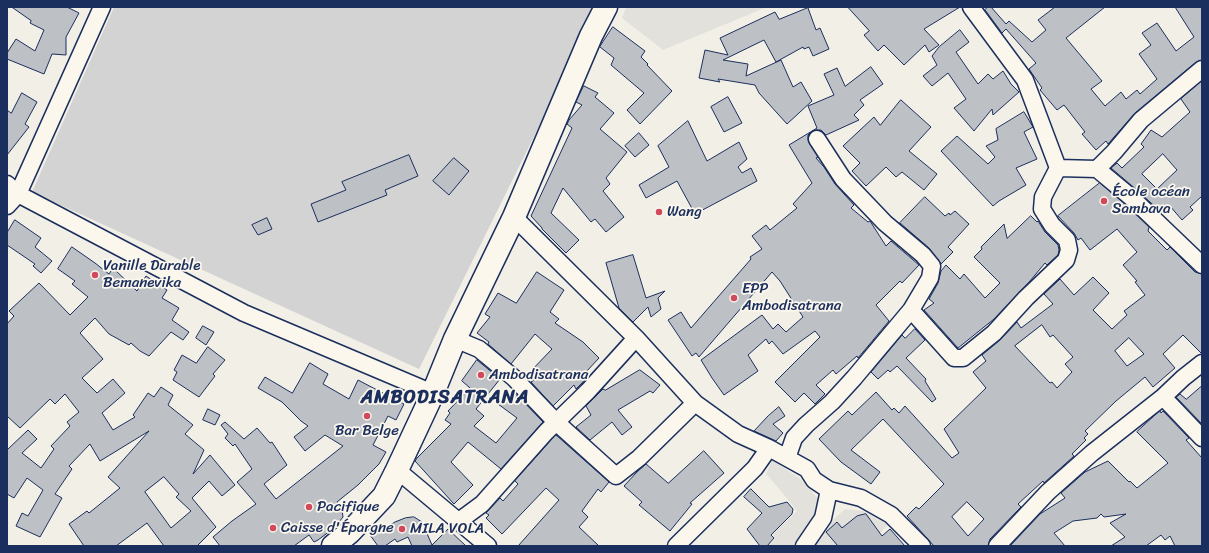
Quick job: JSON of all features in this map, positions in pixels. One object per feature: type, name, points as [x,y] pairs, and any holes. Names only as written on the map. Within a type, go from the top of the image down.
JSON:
[{"type":"main road","points":[[333,546],[350,532],[384,496],[434,393],[455,339],[514,217],[591,36],[606,7]]},
{"type":"street","points":[[7,206],[13,189],[102,7]]},
{"type":"street","points":[[910,310],[954,358],[963,358],[994,333],[1026,298],[1066,260],[1069,250],[1067,240],[1052,225],[1042,209],[1042,197],[1058,168],[1025,80],[971,7]]},
{"type":"street","points":[[1097,169],[1114,152],[1140,120],[1202,69]]},
{"type":"street","points":[[787,458],[794,438],[832,402],[854,378],[910,310],[930,278],[932,266],[923,255],[885,223],[843,180],[817,139]]},
{"type":"street","points":[[1058,168],[1097,169],[1132,198],[1202,266]]},
{"type":"street","points":[[13,189],[244,313],[434,393]]},
{"type":"street","points":[[514,217],[636,338],[695,403],[738,434],[769,448],[807,469],[814,480],[829,490],[861,498],[891,515],[922,546]]},
{"type":"street","points":[[459,521],[482,504],[556,422],[588,391],[636,338]]},
{"type":"street","points":[[455,339],[479,350],[514,378],[556,422],[616,476],[638,458],[695,403]]},
{"type":"street","points":[[997,546],[1048,492],[1092,453],[1163,397],[1202,363]]},
{"type":"street","points":[[1163,397],[1202,438]]},
{"type":"street","points":[[676,546],[755,468],[769,448]]},
{"type":"street","points":[[397,470],[488,546]]},
{"type":"street","points":[[804,546],[823,518],[829,490]]},
{"type":"shaded area","points":[[114,7],[598,7],[419,369],[32,192]]},
{"type":"shaded area","points":[[626,7],[767,7],[663,50],[622,18]]},
{"type":"shaded area","points":[[772,460],[802,480],[820,501],[816,523],[800,546],[768,546],[775,539],[773,534],[797,511],[766,474]]},
{"type":"shaded area","points":[[845,509],[863,511],[888,525],[867,546],[813,546],[823,529]]},
{"type":"building","points":[[12,7],[67,7],[79,13],[66,37],[66,55],[52,54],[44,74],[7,59],[7,53],[16,39],[35,51],[44,30],[30,23],[31,21]]},
{"type":"building","points":[[848,7],[960,7],[924,29],[939,45],[929,52],[925,45],[904,65],[884,45],[878,51],[864,35],[869,31]]},
{"type":"building","points":[[988,7],[991,7],[1006,24],[1009,21],[1032,42],[1046,30],[1038,20],[1055,7],[1105,7],[1066,38],[1102,81],[1091,89],[1105,106],[1121,92],[1126,99],[1137,90],[1140,94],[1157,79],[1139,54],[1151,45],[1142,33],[1157,23],[1176,51],[1194,37],[1175,7],[1202,7],[1202,60],[1196,62],[1135,113],[1108,144],[1106,141],[1096,150],[1082,134],[1085,132],[1064,105],[1057,110],[1040,90],[1042,88],[1029,69],[1036,63],[1006,29],[1002,33],[985,10]]},
{"type":"building","points":[[808,8],[816,30],[820,28],[829,49],[813,56],[809,47],[804,49],[803,47],[776,62],[764,40],[723,60],[748,64],[746,76],[781,60],[793,87],[801,82],[812,101],[787,124],[759,93],[755,85],[718,79],[720,82],[699,78],[705,50],[728,55],[720,38],[775,12],[779,19]]},
{"type":"building","points":[[613,27],[645,51],[641,57],[672,91],[640,124],[627,110],[644,93],[611,65],[614,58],[600,47]]},
{"type":"building","points":[[960,30],[969,42],[956,52],[978,84],[988,74],[993,79],[1003,71],[1011,84],[1019,92],[993,115],[992,109],[974,131],[954,108],[966,99],[948,73],[932,86],[923,76],[937,65],[932,56],[939,47]]},
{"type":"building","points":[[871,67],[883,84],[860,100],[864,105],[854,115],[859,120],[826,135],[821,130],[812,131],[817,128],[808,106],[834,95],[824,74],[837,68],[845,86]]},
{"type":"building","points":[[1202,81],[1202,196],[1190,207],[1193,210],[1182,220],[1169,205],[1162,213],[1111,168],[1117,163],[1122,168],[1144,147],[1141,144],[1151,130],[1162,137],[1190,112],[1181,99]],"holes":[[[1163,154],[1177,170],[1157,189],[1142,174]]]},
{"type":"building","points":[[584,86],[598,93],[595,97],[614,113],[600,129],[627,152],[606,178],[610,184],[603,191],[624,217],[606,232],[595,219],[591,222],[563,188],[551,213],[579,240],[566,253],[531,216],[572,128],[567,124],[582,105],[576,102]]},
{"type":"building","points":[[22,93],[37,102],[25,124],[29,127],[7,155],[7,110],[11,113]]},
{"type":"building","points":[[728,97],[742,123],[724,132],[711,107]]},
{"type":"building","points":[[901,100],[931,127],[909,151],[937,174],[924,190],[902,172],[896,177],[886,167],[866,186],[852,171],[860,163],[843,146],[874,117],[880,125]]},
{"type":"building","points":[[1024,112],[1033,127],[1024,132],[1037,159],[1016,168],[1026,185],[993,206],[941,151],[957,136],[988,164],[995,157],[986,146],[998,140],[996,129]]},
{"type":"building","points":[[688,121],[707,161],[739,142],[747,159],[738,167],[742,173],[751,168],[757,181],[695,214],[677,181],[646,198],[639,185],[669,167],[658,146]]},
{"type":"building","points":[[812,131],[808,135],[808,140],[818,157],[816,158],[835,184],[854,205],[851,208],[868,222],[870,221],[886,246],[891,241],[919,265],[902,283],[900,281],[876,305],[889,321],[858,358],[857,356],[836,374],[833,370],[816,385],[825,394],[815,404],[804,393],[795,402],[775,382],[820,337],[815,331],[783,354],[772,341],[769,344],[766,339],[748,355],[758,371],[724,395],[701,360],[762,315],[773,329],[778,324],[786,332],[803,317],[780,281],[772,272],[699,357],[696,353],[692,356],[668,320],[681,312],[691,328],[751,259],[750,257],[762,249],[752,236],[766,225],[770,230],[797,208],[793,204],[812,183],[789,145]]},
{"type":"building","points":[[639,133],[649,145],[635,157],[625,146]]},
{"type":"building","points":[[409,155],[418,176],[385,190],[387,195],[318,222],[311,204],[346,190],[342,182]]},
{"type":"building","points":[[454,158],[469,171],[449,195],[433,181]]},
{"type":"building","points":[[1100,183],[1149,227],[1148,231],[1167,250],[1170,247],[1195,272],[1202,274],[1202,354],[1183,335],[1163,354],[1175,368],[1153,387],[1145,377],[1116,401],[1085,431],[1088,434],[1084,438],[1086,440],[1072,454],[1074,456],[1018,504],[1021,507],[990,539],[988,546],[934,546],[907,516],[916,507],[919,509],[944,484],[883,419],[851,450],[880,472],[871,484],[841,462],[819,439],[848,411],[852,415],[876,392],[892,410],[894,408],[899,413],[905,406],[952,458],[959,453],[944,429],[986,388],[973,372],[986,361],[982,355],[1000,340],[1017,322],[1021,328],[1053,304],[1044,294],[1060,279],[1074,295],[1093,277],[1109,293],[1093,310],[1112,329],[1127,315],[1124,311],[1145,295],[1135,282],[1137,281],[1123,265],[1137,252],[1117,229],[1090,250],[1081,238],[1078,240],[1074,233],[1058,216]],"holes":[[[1042,325],[1050,337],[1053,335],[1073,357],[1065,364],[1072,372],[1057,388],[1052,382],[1050,383],[1015,346]],[[1129,338],[1144,354],[1127,366],[1115,351]],[[967,502],[984,519],[968,536],[952,517]]]},
{"type":"building","points":[[925,197],[945,216],[949,213],[950,215],[955,211],[969,224],[948,247],[953,252],[941,264],[929,248],[900,223]]},
{"type":"building","points":[[1031,216],[1037,222],[1038,221],[1045,232],[1058,245],[1058,255],[1047,265],[1045,263],[994,319],[958,348],[924,310],[934,303],[929,299],[938,283],[941,271],[946,265],[960,279],[964,274],[985,298],[1000,283],[974,257],[982,249],[981,247],[1004,224],[1007,238]]},
{"type":"building","points":[[267,218],[272,229],[258,235],[252,225]]},
{"type":"building","points":[[15,220],[41,238],[35,247],[52,261],[41,273],[33,266],[35,264],[7,245],[7,233]]},
{"type":"building","points":[[72,247],[109,274],[113,268],[137,291],[146,276],[167,290],[162,298],[179,308],[172,320],[189,332],[183,340],[171,332],[149,356],[140,351],[131,343],[129,345],[109,334],[95,318],[80,333],[103,359],[82,378],[97,393],[113,379],[125,393],[102,413],[113,430],[135,417],[133,415],[148,393],[154,397],[161,387],[173,395],[168,405],[193,425],[185,434],[204,450],[193,474],[210,455],[235,485],[222,496],[209,481],[192,498],[216,527],[197,546],[164,546],[147,523],[116,546],[84,546],[69,524],[87,511],[89,513],[120,488],[108,477],[149,431],[100,461],[90,444],[69,466],[72,469],[55,494],[62,498],[40,537],[16,526],[22,513],[28,516],[43,490],[27,478],[14,498],[7,494],[7,450],[28,430],[37,439],[22,453],[41,468],[54,449],[51,446],[70,426],[67,422],[79,412],[65,394],[55,404],[50,399],[20,428],[7,416],[7,324],[14,316],[9,311],[39,283],[70,315],[88,297],[72,284],[75,281],[58,269]],"holes":[[[164,477],[179,494],[176,497],[191,511],[171,528],[145,492]]]},
{"type":"building","points":[[633,255],[646,298],[665,291],[658,298],[661,309],[651,317],[648,307],[633,322],[619,308],[606,263]]},
{"type":"building","points":[[537,272],[564,290],[550,312],[559,319],[555,323],[583,342],[599,358],[586,372],[589,375],[581,384],[576,389],[574,385],[553,406],[531,382],[534,380],[528,374],[552,349],[535,334],[511,364],[488,344],[489,342],[477,333],[490,317],[485,314],[498,293],[516,303]]},
{"type":"building","points":[[203,326],[214,332],[206,345],[196,338]]},
{"type":"building","points":[[915,329],[925,340],[906,358],[926,379],[925,381],[936,399],[932,402],[897,366],[890,372],[888,370],[878,379],[871,372],[902,335],[905,338]]},
{"type":"building","points":[[208,347],[225,360],[213,374],[215,376],[199,397],[173,380],[177,372],[174,370],[182,355],[196,363]]},
{"type":"building","points":[[477,360],[500,379],[476,409],[484,416],[474,426],[496,443],[517,418],[498,404],[510,391],[518,396],[543,422],[501,469],[468,442],[451,462],[473,485],[454,504],[415,461],[451,424],[445,420],[450,413],[448,411],[470,388],[462,381]]},
{"type":"building","points":[[310,363],[328,374],[323,384],[349,399],[358,380],[404,404],[396,420],[388,416],[373,445],[386,452],[379,464],[358,485],[337,502],[342,510],[343,517],[334,528],[318,540],[314,542],[309,535],[294,546],[220,546],[213,537],[256,504],[237,482],[252,469],[235,444],[233,446],[225,438],[228,434],[221,425],[225,422],[244,439],[257,428],[270,443],[272,442],[287,465],[264,484],[276,499],[343,446],[325,435],[305,451],[294,437],[308,426],[282,402],[258,388],[265,377],[292,393]]},
{"type":"building","points":[[640,370],[660,385],[653,393],[650,391],[618,410],[632,427],[622,435],[612,422],[590,440],[576,427],[591,415],[586,406],[603,389],[605,390]]},
{"type":"building","points":[[1202,386],[1202,424],[1176,397],[1180,394],[1186,399]]},
{"type":"building","points":[[779,407],[785,416],[773,424],[783,433],[776,441],[754,431],[768,416]]},
{"type":"building","points":[[208,409],[220,415],[215,425],[203,420]]},
{"type":"building","points":[[1160,411],[1161,413],[1163,411],[1189,438],[1186,440],[1202,458],[1202,546],[1175,546],[1170,536],[1165,540],[1161,535],[1146,546],[1111,546],[1125,537],[1110,523],[1126,514],[1104,517],[1101,514],[1097,518],[1073,521],[1054,533],[1065,546],[1010,546],[1040,514],[1065,498],[1061,493],[1085,472],[1108,461],[1137,488],[1168,463],[1137,432]]},
{"type":"building","points":[[556,435],[609,482],[601,492],[598,489],[582,511],[588,517],[579,527],[599,546],[518,546],[559,500],[546,488],[502,534],[486,518],[489,515],[486,513],[500,498],[503,501],[518,484],[515,481]]},
{"type":"building","points":[[704,451],[724,473],[690,503],[692,504],[670,531],[639,505],[642,502],[624,486],[646,464],[668,483]]},
{"type":"building","points":[[751,489],[769,507],[787,502],[793,509],[792,514],[771,535],[774,538],[767,546],[760,546],[747,529],[762,513],[744,497]]},
{"type":"building","points":[[866,514],[882,536],[890,529],[905,546],[838,546],[826,532],[837,522],[842,528],[857,516]]},
{"type":"building","points":[[414,517],[422,522],[432,545],[448,529],[466,546],[412,546],[408,537],[397,542],[395,539],[385,546],[378,546],[370,535],[383,526],[385,528],[405,518]]},
{"type":"place","name":"École océan Sambava","points":[[1104,201]]},
{"type":"place","name":"Wang","points":[[659,212]]},
{"type":"place","name":"Vanille Durable Bemanevika","points":[[95,275]]},
{"type":"place","name":"EPP Ambodisatrana","points":[[734,298]]},
{"type":"place","name":"Ambodisatrana","points":[[481,375]]},
{"type":"place","name":"Bar Belge","points":[[367,416]]},
{"type":"place","name":"Pacifique","points":[[309,507]]},
{"type":"place","name":"Caisse d'Épargne","points":[[273,528]]},
{"type":"place","name":"MILA VOLA","points":[[402,529]]},
{"type":"district","name":"AMBODISATRANA","points":[[445,398]]}]
